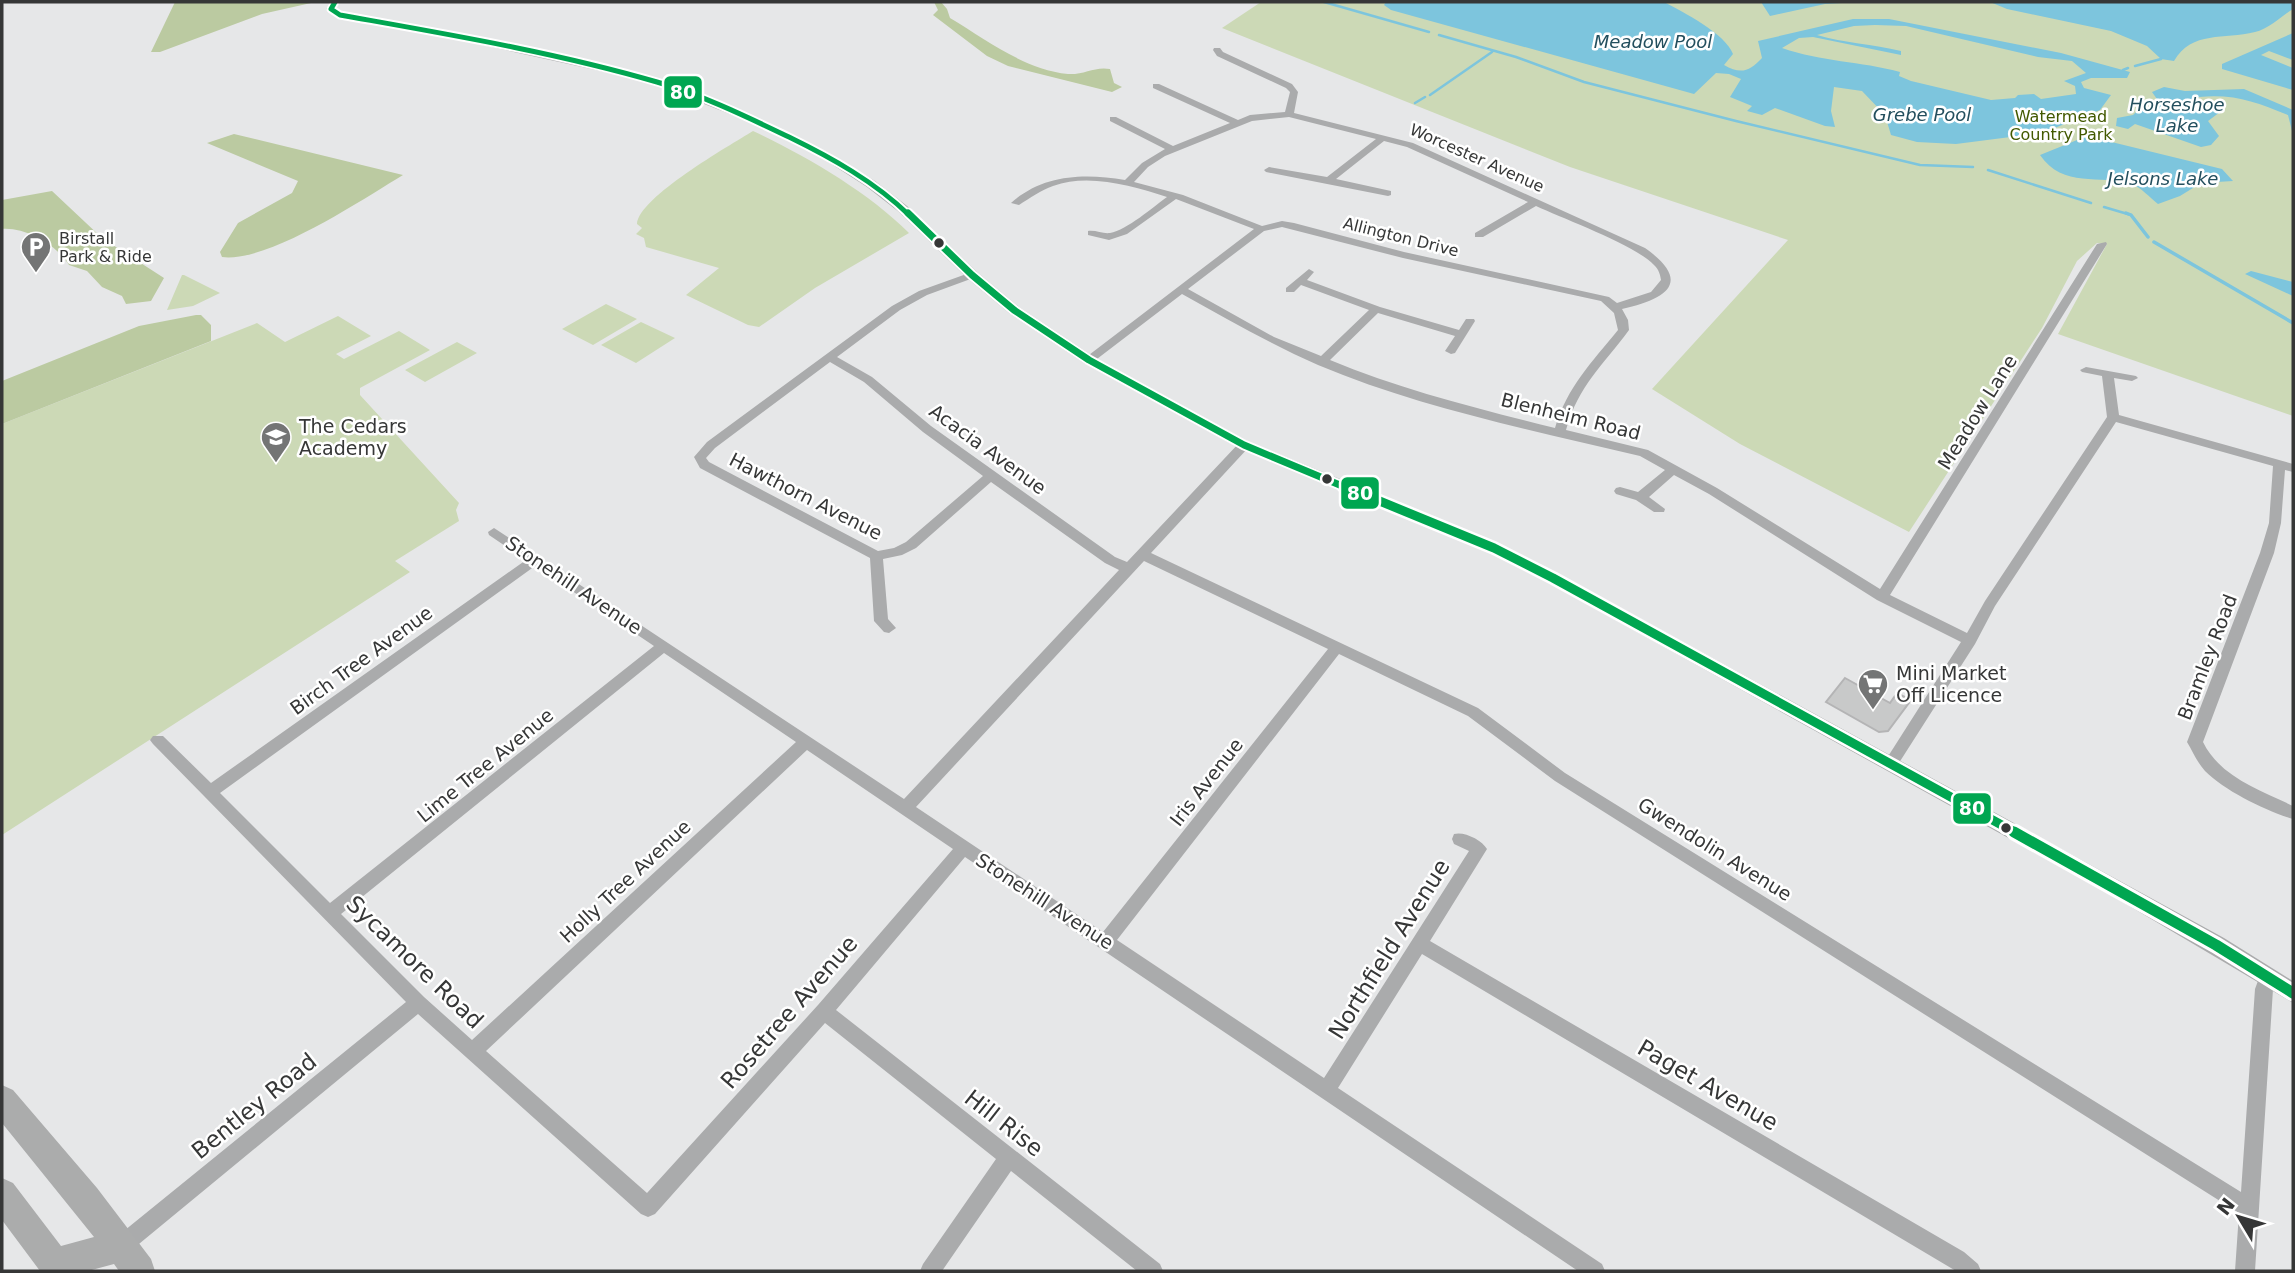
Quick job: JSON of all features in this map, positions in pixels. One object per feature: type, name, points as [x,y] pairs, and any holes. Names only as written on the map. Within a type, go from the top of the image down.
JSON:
[{"type":"highway","points":[[2,1100],[86,1199],[124,1263]]},
{"type":"highway","points":[[2,1194],[57,1268],[88,1257],[124,1263]]},
{"type":"street","points":[[335,2],[331,9],[341,15],[491,43],[660,83],[754,120],[823,154],[871,184],[903,209],[972,275],[1039,329],[1089,360],[1244,445],[1494,548],[1892,762],[2196,933],[2293,993]]},
{"type":"street","points":[[1216,54],[1289,86],[1294,92],[1289,114]]},
{"type":"street","points":[[1156,86],[1170,87],[1237,123]]},
{"type":"street","name":"Worcester Avenue","points":[[1126,184],[1145,165],[1173,150],[1262,114],[1289,114],[1384,137],[1419,148],[1537,201],[1641,250],[1660,264],[1665,271],[1665,280],[1662,289],[1655,296],[1616,307]]},
{"type":"street","points":[[1113,119],[1173,150]]},
{"type":"street","points":[[1115,131],[1126,126]]},
{"type":"street","points":[[1329,180],[1384,137]]},
{"type":"street","points":[[1269,170],[1281,166],[1391,197],[1399,188]]},
{"type":"street","name":"Allington Drive","points":[[1016,203],[1055,182],[1084,178],[1126,184],[1173,197],[1251,223],[1261,229],[1294,226],[1402,255],[1598,296],[1616,307]]},
{"type":"street","points":[[1024,186],[1037,190]]},
{"type":"street","points":[[1092,233],[1111,241],[1173,197]]},
{"type":"street","points":[[1474,223],[1484,233],[1537,201]]},
{"type":"street","points":[[1089,360],[1261,229]]},
{"type":"street","name":"Meadow Lane","points":[[1882,597],[2102,244]]},
{"type":"street","points":[[1290,290],[1309,272]]},
{"type":"street","points":[[828,357],[908,300],[972,275]]},
{"type":"street","points":[[1300,281],[1376,309],[1462,335]]},
{"type":"street","name":"Blenheim Road","points":[[1180,289],[1270,339],[1321,362],[1412,395],[1644,453],[1882,597],[1970,640]]},
{"type":"street","points":[[1560,432],[1576,388],[1624,330],[1623,318],[1616,307]]},
{"type":"street","points":[[1321,362],[1376,309]]},
{"type":"street","points":[[1451,351],[1470,321]]},
{"type":"street","name":"Hawthorn Avenue","points":[[828,357],[703,451],[700,457],[704,465],[876,556],[897,552],[911,545],[990,476]]},
{"type":"street","name":"Acacia Avenue","points":[[828,357],[843,362],[858,372],[924,427],[990,476],[1110,560],[1129,569]]},
{"type":"street","points":[[2085,370],[2132,378]]},
{"type":"street","points":[[1892,762],[1990,604],[2113,417],[2108,374]]},
{"type":"street","points":[[2113,417],[2286,466]]},
{"type":"street","points":[[905,808],[1244,445]]},
{"type":"street","name":"Bramley Road","points":[[2286,466],[2267,553],[2195,742],[2201,758],[2219,774],[2293,813]]},
{"type":"street","points":[[1640,497],[1674,469]]},
{"type":"street","points":[[1620,491],[1640,497],[1659,509]]},
{"type":"street","name":"Stonehill Avenue","points":[[494,532],[1595,1271]]},
{"type":"street","name":"Gwendolin Avenue","points":[[1141,554],[1473,712],[1560,777],[2250,1209]]},
{"type":"street","points":[[876,556],[880,623]]},
{"type":"street","name":"Birch Tree Avenue","points":[[209,793],[535,559]]},
{"type":"street","name":"Lime Tree Avenue","points":[[330,914],[664,646]]},
{"type":"street","name":"Iris Avenue","points":[[1106,941],[1337,647]]},
{"type":"street","name":"Sycamore Road","points":[[158,740],[418,1003],[648,1207]]},
{"type":"street","name":"Holly Tree Avenue","points":[[472,1052],[806,741]]},
{"type":"street","name":"Northfield Avenue","points":[[1326,1091],[1479,849],[1460,839]]},
{"type":"street","name":"Rosetree Avenue","points":[[648,1207],[824,1011],[964,847]]},
{"type":"street","name":"Paget Avenue","points":[[1418,943],[1958,1259],[1971,1271]]},
{"type":"street","points":[[2245,1271],[2264,989],[2268,976]]},
{"type":"street","name":"Bentley Road","points":[[124,1263],[418,1003]]},
{"type":"street","name":"Hill Rise","points":[[824,1011],[1153,1271]]},
{"type":"street","points":[[930,1271],[1008,1158]]},
{"type":"green space","points":[[175,2],[311,3],[262,14],[160,52],[151,52]]},
{"type":"green space","points":[[934,2],[941,2],[950,18],[1021,60],[1068,74],[1110,69],[1114,83],[1122,87],[1112,92],[1008,66],[987,56],[933,15],[938,10]]},
{"type":"green space","name":"Watermead Country Park","points":[[1261,2],[2293,2],[2293,416],[2058,334],[2107,244],[2097,243],[2077,261],[2042,328],[1909,532],[1740,444],[1652,389],[1788,240],[1570,167],[1222,28]]},
{"type":"green space","points":[[753,131],[856,189],[909,233],[815,288],[759,327],[748,325],[686,295],[719,268],[646,247],[644,238],[636,234],[642,228],[637,224],[642,213],[653,200],[687,173]]},
{"type":"green space","points":[[234,134],[403,175],[289,240],[241,256],[222,257],[220,252],[238,223],[292,193],[298,181],[207,143]]},
{"type":"green space","points":[[52,191],[102,238],[164,278],[151,301],[126,304],[122,296],[102,287],[87,271],[69,265],[49,244],[30,234],[2,229],[2,200]]},
{"type":"green space","points":[[182,275],[220,293],[193,306],[167,310]]},
{"type":"green space","points":[[606,304],[637,319],[593,345],[562,329]]},
{"type":"green space","points":[[201,315],[211,325],[211,341],[2,424],[2,381],[139,326]]},
{"type":"green space","points":[[338,316],[371,336],[336,354],[344,359],[399,331],[430,350],[360,388],[360,395],[459,503],[456,510],[459,521],[395,561],[410,572],[2,835],[2,424],[257,323],[285,342]]},
{"type":"green space","points":[[641,322],[675,338],[636,363],[601,345]]},
{"type":"green space","points":[[457,342],[477,353],[425,382],[405,370]]},
{"type":"water","points":[[1386,2],[1664,2],[1703,24],[1722,39],[1733,54],[1724,65],[1740,71],[1749,69],[1762,58],[1758,41],[1853,19],[1889,19],[2061,53],[2130,72],[2127,78],[2091,78],[2081,82],[2084,88],[2111,95],[2100,110],[2042,133],[1956,144],[1917,142],[1891,135],[1885,115],[1862,91],[1834,87],[1831,111],[1835,127],[1775,108],[1762,115],[1747,111],[1752,106],[1730,97],[1741,79],[1729,74],[1716,73],[1694,94],[1391,10],[1384,5]],"holes":[[[1854,26],[1906,26],[2038,57],[2072,61],[2086,73],[2064,81],[2075,86],[2076,94],[2041,99],[2034,94],[2018,95],[2015,98],[1991,100],[1911,81],[1899,76],[1900,72],[1782,48],[1799,38],[1813,37],[1901,55],[1901,51],[1817,35]]]},
{"type":"water","points":[[1761,2],[1858,2],[1825,4],[1770,16]]},
{"type":"water","points":[[1990,2],[2293,2],[2293,9],[2260,30],[2199,40],[2181,51],[2174,61],[2161,59],[2147,46],[2111,31],[2007,9]]},
{"type":"water","points":[[2293,33],[2293,60],[2269,51],[2261,55],[2293,68],[2293,90],[2222,69],[2222,64]]},
{"type":"water","name":"Horseshoe Lake","points":[[2164,87],[2185,91],[2244,89],[2293,110],[2293,135],[2288,115],[2255,103],[2224,97],[2199,97],[2196,103],[2220,112],[2208,121],[2219,136],[2211,145],[2201,147],[2135,124],[2128,129],[2116,126],[2117,118],[2133,115],[2139,109],[2149,108],[2159,102],[2152,92]]},
{"type":"water","name":"Jelsons Lake","points":[[2087,136],[2222,169],[2233,181],[2201,183],[2180,196],[2158,204],[2131,184],[2071,176],[2049,166],[2040,155]]},
{"type":"water","points":[[2251,271],[2293,282],[2293,296],[2245,274]]},
{"type":"building","points":[[1845,678],[1890,703],[1897,693],[1911,700],[1888,731],[1879,732],[1826,702]]},
{"type":"waterway","points":[[1324,2],[1429,32]]},
{"type":"waterway","points":[[1439,35],[1516,57],[1584,82],[1736,121],[1920,165],[1973,167]]},
{"type":"waterway","points":[[1430,95],[1492,52]]},
{"type":"waterway","points":[[2135,66],[2161,59]]},
{"type":"waterway","points":[[2123,70],[2128,68]]},
{"type":"waterway","points":[[1415,103],[1425,97]]},
{"type":"waterway","points":[[1988,170],[2091,203]]},
{"type":"waterway","points":[[2104,207],[2131,215]]},
{"type":"waterway","points":[[2126,213],[2131,215]]},
{"type":"waterway","points":[[2131,215],[2148,237]]},
{"type":"waterway","points":[[2154,242],[2293,323]]},
{"type":"transit line","name":"80","points":[[335,2],[331,9],[340,15],[455,36],[660,83],[754,120],[823,154],[871,184],[903,209],[972,275],[1014,310],[1089,360],[1244,445],[1494,548],[1553,578],[2116,888],[2293,993]]},
{"type":"place","name":"Birstall Park & Ride","points":[[36,274]]},
{"type":"place","name":"The Cedars Academy","points":[[276,464]]},
{"type":"place","name":"Mini Market Off Licence","points":[[1873,711]]},
{"type":"water label","name":"Meadow Pool","points":[[1653,41]]},
{"type":"water label","name":"Grebe Pool","points":[[1922,114]]}]
